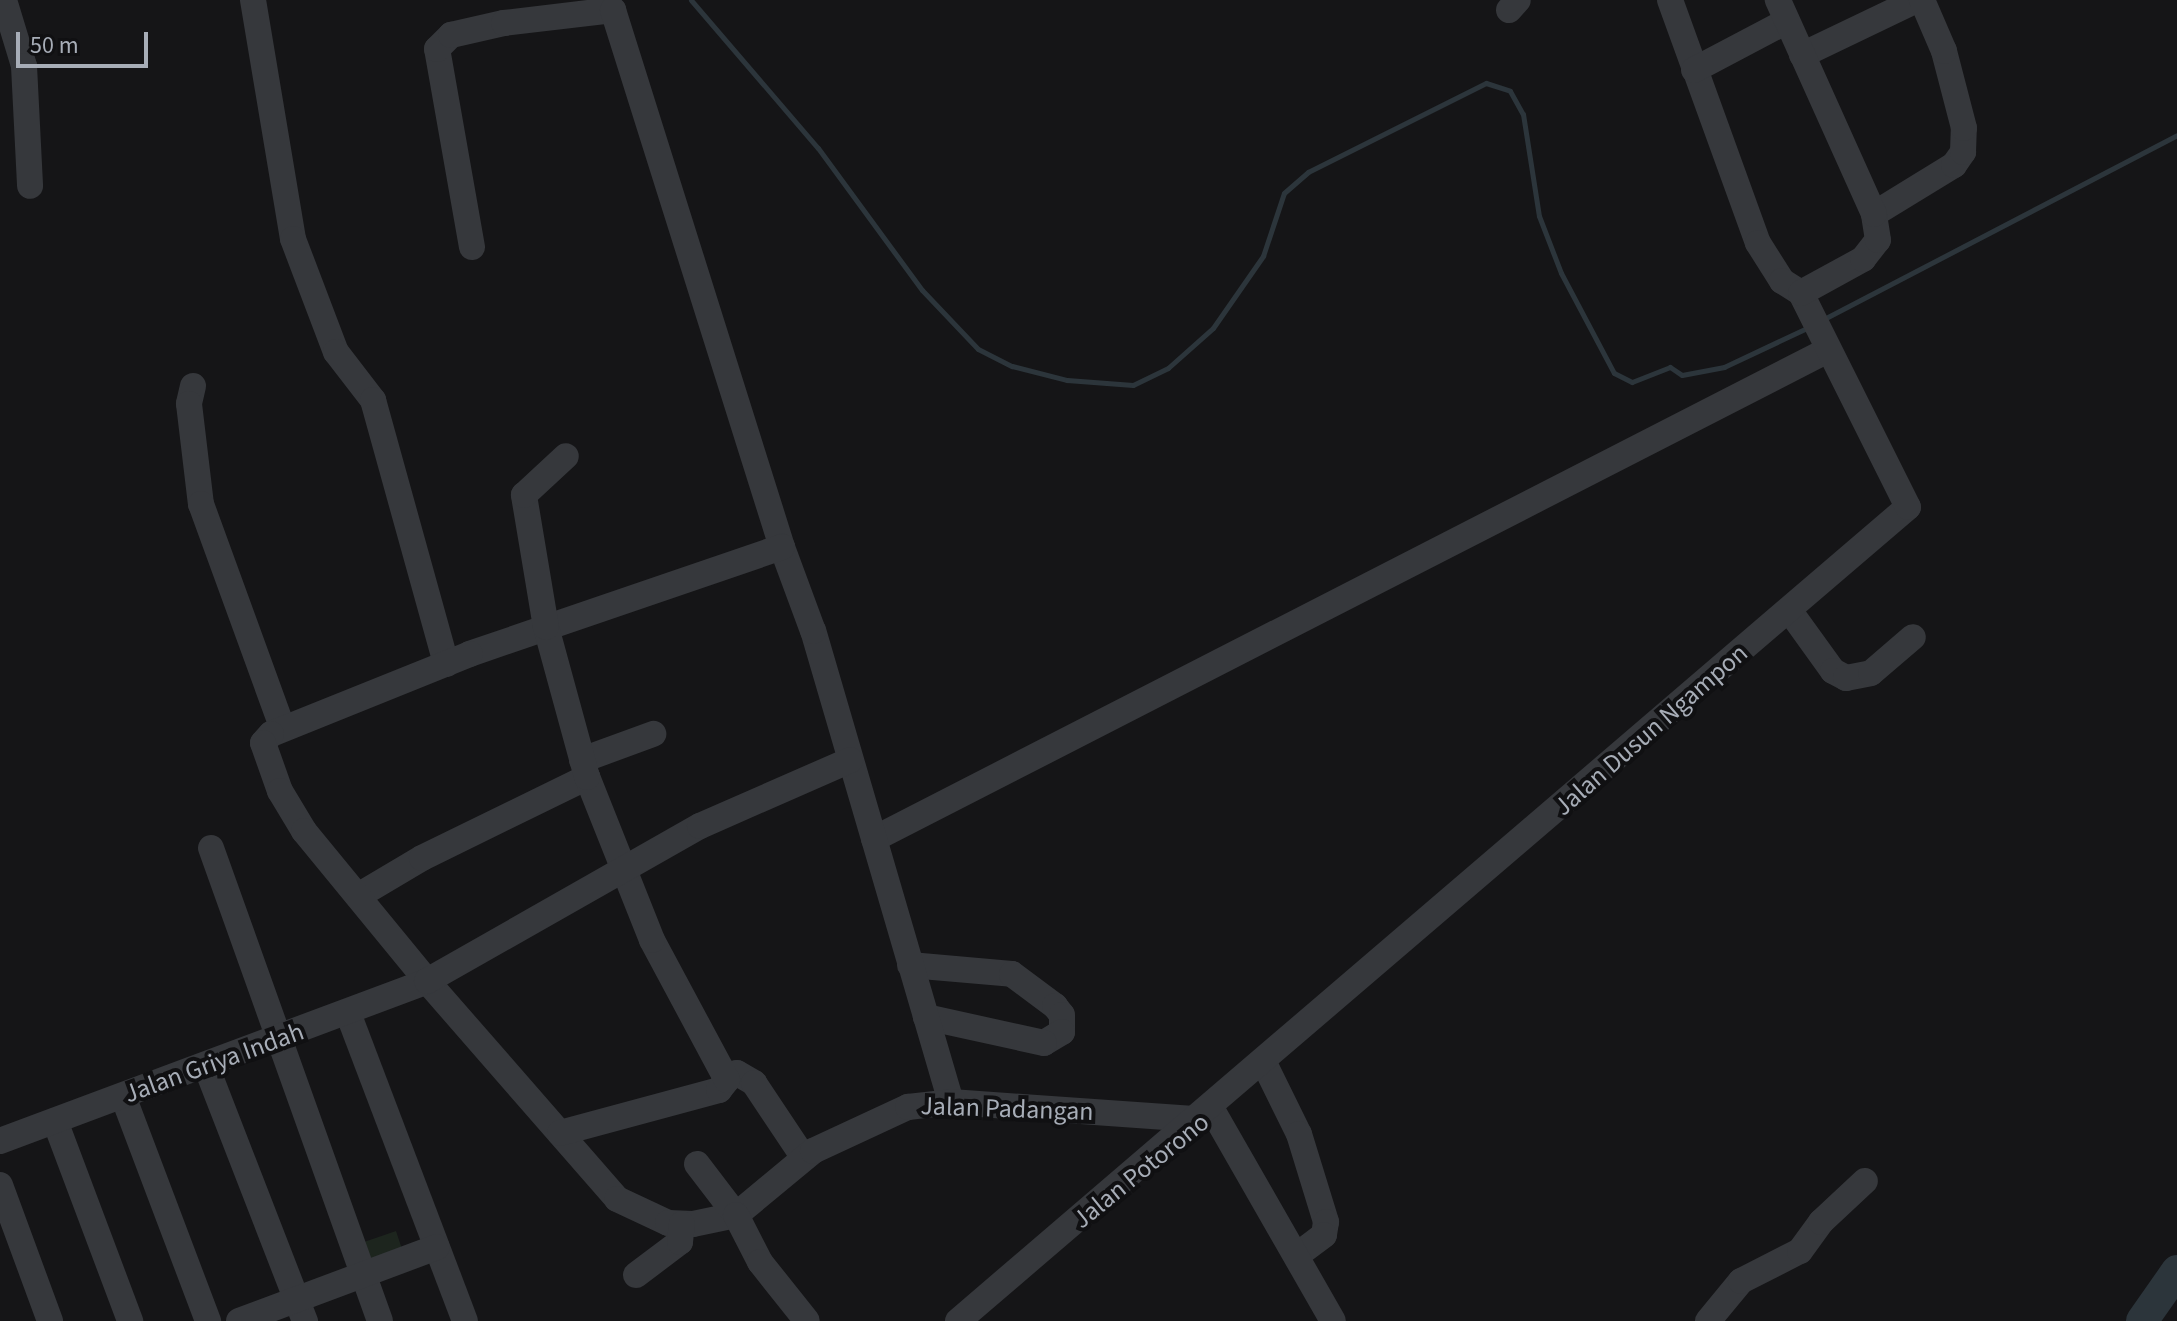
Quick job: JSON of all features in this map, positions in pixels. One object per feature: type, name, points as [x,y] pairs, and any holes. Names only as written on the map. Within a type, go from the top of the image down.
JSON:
[{"type":"street","points":[[4,0],[24,66],[30,186]]},
{"type":"street","points":[[253,0],[293,239],[329,339],[373,400],[446,664]]},
{"type":"street","name":"Jalan Dusun Ngampon","points":[[1204,1114],[1908,507],[1801,293],[1782,281],[1758,243],[1670,0]]},
{"type":"street","points":[[1802,55],[1919,0],[1944,51],[1964,128],[1963,152],[1954,165],[1874,214]]},
{"type":"street","points":[[472,247],[437,49],[451,35],[612,5],[782,547],[794,569],[951,1102]]},
{"type":"street","points":[[1694,70],[1782,11],[1874,214],[1875,249],[1801,293]]},
{"type":"street","points":[[874,839],[1819,332]]},
{"type":"street","points":[[193,386],[189,404],[201,504],[283,729]]},
{"type":"street","points":[[560,1133],[725,1086],[724,1075],[658,955],[584,768],[546,627],[524,495],[566,456]]},
{"type":"street","points":[[736,1215],[682,1224],[668,1223],[617,1199],[427,981],[304,831],[280,791],[263,743],[283,729],[446,664],[782,547]]},
{"type":"street","points":[[1789,610],[1833,671],[1846,678],[1871,673],[1913,637]]},
{"type":"street","points":[[358,896],[584,768],[653,734]]},
{"type":"street","name":"Jalan Griya Indah","points":[[0,1141],[427,981],[700,826],[850,760]]},
{"type":"street","points":[[211,848],[262,982],[275,1040],[380,1321]]},
{"type":"street","points":[[910,965],[1012,974],[1055,1006],[1062,1015],[1062,1032],[1044,1043],[926,1017]]},
{"type":"street","points":[[348,1013],[465,1321]]},
{"type":"street","points":[[1264,1063],[1299,1134],[1326,1222],[1324,1235],[1297,1255]]},
{"type":"street","points":[[206,1066],[301,1309]]},
{"type":"street","points":[[724,1075],[737,1073],[754,1083],[804,1158]]},
{"type":"street","points":[[123,1096],[208,1321]]},
{"type":"street","name":"Jalan Padangan","points":[[736,1215],[804,1158],[854,1129],[908,1107],[951,1102],[1204,1114]]},
{"type":"street","name":"Jalan Potorono","points":[[958,1321],[1204,1114],[1297,1255],[1333,1321]]},
{"type":"street","points":[[55,1121],[130,1321]]},
{"type":"street","points":[[697,1164],[736,1215],[760,1262],[807,1321]]},
{"type":"street","points":[[1708,1321],[1741,1281],[1800,1251],[1821,1222],[1865,1181]]},
{"type":"street","points":[[0,1185],[50,1321]]},
{"type":"street","points":[[636,1275],[680,1242],[682,1224]]},
{"type":"street","points":[[239,1321],[301,1309],[363,1276],[437,1247]]},
{"type":"shaded area","points":[[396,1231],[402,1249],[369,1262],[364,1242]]},
{"type":"waterway","points":[[691,0],[818,148],[922,290],[978,349],[1012,366],[1067,380],[1133,385],[1168,368],[1213,328],[1263,256],[1284,193],[1308,172],[1486,83],[1510,91],[1523,114],[1539,216],[1561,273],[1614,373],[1632,382],[1670,367],[1682,375],[1724,367],[1809,327]]},
{"type":"waterway","points":[[1822,320],[2177,135]]},
{"type":"waterway","points":[[2142,1321],[2177,1271]]}]
